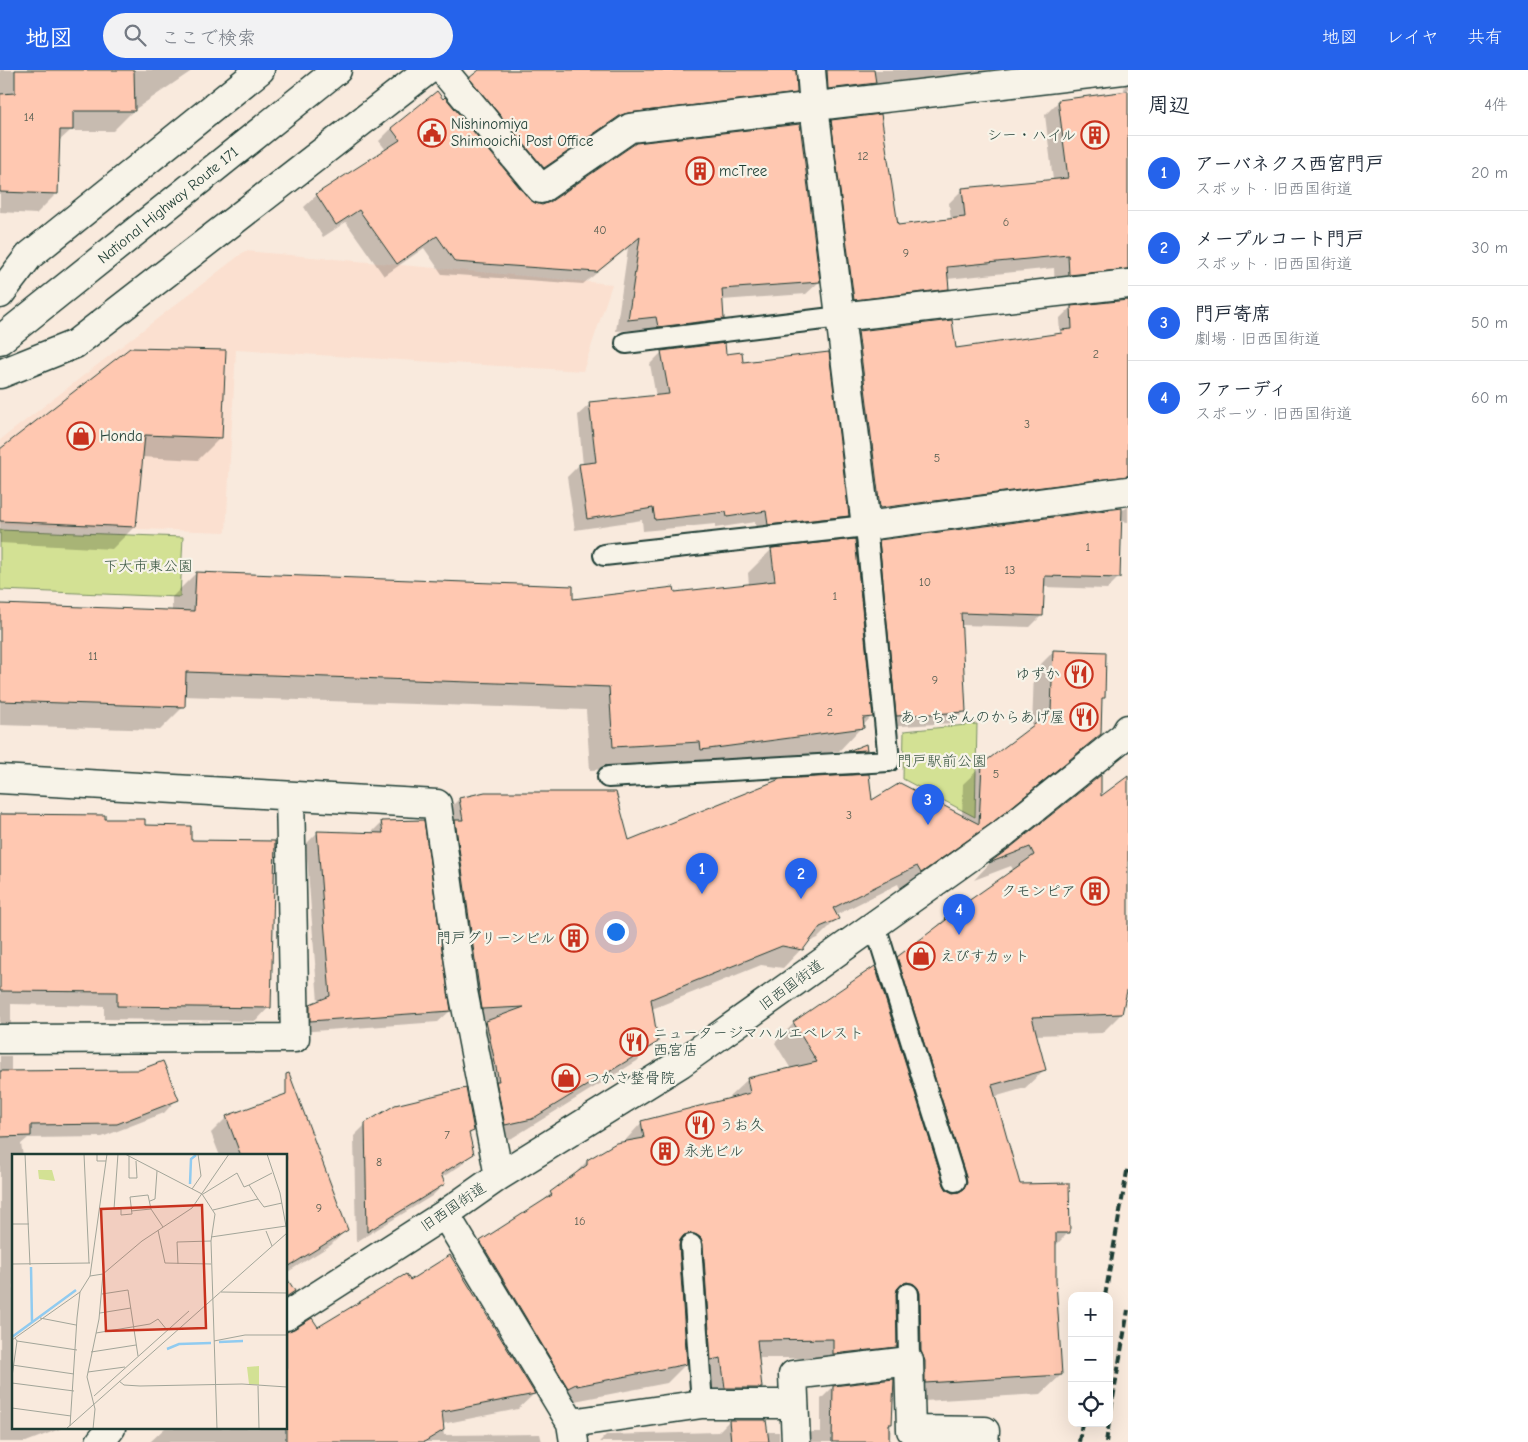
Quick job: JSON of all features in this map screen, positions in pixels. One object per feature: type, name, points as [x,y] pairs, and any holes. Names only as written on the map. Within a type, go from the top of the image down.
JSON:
[{"type":"main road","points":[[0,294],[29,256],[260,70]]},
{"type":"main road","name":"National Highway Route 171","points":[[0,340],[337,70]]},
{"type":"main road","points":[[0,374],[75,344],[428,70]]},
{"type":"main road","points":[[444,70],[541,188],[630,128],[1123,70]]},
{"type":"main road","points":[[811,70],[866,526],[1128,491]]},
{"type":"main road","points":[[840,317],[1128,284]]},
{"type":"main road","name":"旧西国街道","points":[[288,1315],[445,1214],[499,1176],[682,1063],[1001,835],[1124,736],[1128,729]]},
{"type":"main road","points":[[0,779],[437,804],[463,991],[499,1176]]},
{"type":"main road","points":[[0,1039],[295,1038],[290,796]]},
{"type":"main road","points":[[445,1214],[573,1433],[702,1404],[794,1404]]},
{"type":"main road","points":[[796,1442],[793,1375],[909,1361],[911,1430],[985,1431],[984,1442]]},
{"type":"main road","points":[[100,1442],[109,1430]]},
{"type":"lane","points":[[626,343],[840,317]]},
{"type":"lane","points":[[604,555],[866,526],[888,761],[608,776]]},
{"type":"lane","points":[[875,925],[955,1181]]},
{"type":"lane","points":[[691,1245],[702,1404]]},
{"type":"lane","points":[[908,1294],[909,1361]]},
{"type":"shaded area","points":[[245,251],[612,284],[583,371],[236,350],[226,532],[0,524],[0,440]]},
{"type":"green space","name":"下大市東公園","points":[[0,530],[183,537],[180,597],[0,590]]},
{"type":"green space","name":"門戸駅前公園","points":[[977,724],[975,817],[903,779],[904,731]]},
{"type":"building","points":[[15,70],[134,70],[135,111],[73,111],[73,130],[60,130],[58,194],[0,192],[0,94],[15,93]]},
{"type":"building","points":[[479,70],[796,70],[797,93],[621,115],[544,168],[469,78]]},
{"type":"building","points":[[827,70],[874,70],[876,83],[828,89]]},
{"type":"building","points":[[437,91],[443,99],[445,97],[529,199],[542,205],[550,202],[636,143],[800,124],[820,282],[722,289],[724,319],[658,327],[656,317],[628,320],[640,237],[597,272],[455,262],[437,236],[397,264],[359,210],[336,225],[316,194],[400,140],[391,128]]},
{"type":"building","points":[[1128,91],[1128,269],[1069,275],[1068,255],[947,267],[949,289],[854,300],[831,120],[881,114],[898,225],[965,217],[962,188],[1068,178],[1058,100]]},
{"type":"building","points":[[1128,300],[1128,476],[880,508],[858,331],[952,320],[956,348],[1062,333],[1061,330],[1072,329],[1071,306]]},
{"type":"building","points":[[725,343],[726,354],[742,352],[743,362],[829,352],[849,516],[768,525],[766,511],[727,517],[726,512],[655,520],[653,508],[587,519],[579,464],[596,462],[589,402],[669,394],[661,351]]},
{"type":"building","name":"Honda","points":[[130,348],[226,350],[222,438],[145,435],[136,527],[0,521],[0,449]]},
{"type":"building","points":[[1122,508],[1120,578],[1045,576],[1043,616],[961,613],[966,712],[896,716],[879,540]]},
{"type":"building","points":[[855,539],[873,717],[863,718],[864,728],[701,750],[700,742],[613,747],[609,687],[186,672],[185,707],[0,701],[0,604],[194,611],[196,572],[573,586],[573,599],[674,587],[675,592],[775,581],[771,548]]},
{"type":"building","points":[[1053,650],[1106,652],[1105,698],[1102,698],[1101,734],[992,823],[921,873],[917,866],[833,908],[839,919],[820,927],[803,950],[782,946],[651,999],[658,1042],[532,1119],[505,1125],[496,1081],[499,1081],[486,1021],[524,1007],[482,1009],[455,820],[463,820],[459,798],[485,792],[616,792],[629,840],[780,779],[869,774],[872,800],[900,783],[979,824],[982,764],[1051,712]]},
{"type":"building","points":[[866,744],[867,750],[848,751]]},
{"type":"building","points":[[1101,775],[1101,796],[1128,776],[1128,986],[1122,1014],[1032,1017],[1046,1070],[992,1085],[1020,1184],[1069,1183],[1070,1233],[1056,1233],[1056,1281],[1062,1375],[925,1383],[925,1361],[921,1351],[920,1293],[914,1284],[907,1282],[897,1289],[896,1294],[897,1347],[833,1354],[833,1339],[757,1340],[762,1388],[725,1388],[721,1358],[711,1360],[703,1244],[701,1238],[691,1233],[684,1235],[680,1240],[679,1246],[687,1364],[577,1386],[576,1384],[568,1388],[480,1241],[552,1195],[550,1192],[587,1165],[587,1160],[616,1143],[644,1138],[641,1121],[750,1093],[747,1078],[817,1062],[793,1022],[875,966],[944,1185],[947,1190],[953,1193],[964,1189],[967,1183],[966,1177],[897,957],[946,920],[944,918],[1034,855],[1030,847],[989,863]]},
{"type":"building","points":[[0,814],[105,815],[105,819],[145,819],[145,825],[191,826],[191,840],[275,841],[271,1008],[117,1006],[117,992],[0,991]]},
{"type":"building","points":[[424,820],[451,1011],[310,1021],[310,1004],[330,996],[317,831],[383,833],[381,821]]},
{"type":"building","points":[[163,1061],[179,1100],[117,1124],[31,1125],[31,1136],[0,1137],[0,1071],[139,1070]]},
{"type":"building","points":[[289,1073],[348,1230],[288,1267],[288,1154],[240,1154],[226,1116],[286,1094],[286,1074]]},
{"type":"building","points":[[466,1088],[474,1131],[469,1133],[474,1154],[441,1174],[445,1184],[367,1232],[365,1123],[395,1105]]},
{"type":"building","points":[[450,1255],[535,1394],[442,1412],[444,1430],[424,1442],[286,1442],[286,1430],[288,1430],[288,1331],[312,1318],[318,1327],[406,1274],[410,1280]]},
{"type":"building","points":[[288,1280],[295,1291],[288,1296]]},
{"type":"building","points":[[894,1379],[892,1424],[889,1424],[889,1442],[832,1442],[833,1386]]},
{"type":"building","points":[[729,1420],[766,1420],[769,1442],[731,1442]]},
{"type":"railway","points":[[1106,1292],[1128,1166]]},
{"type":"railway","points":[[1113,1398],[1128,1310]]},
{"type":"railway","points":[[1079,1442],[1081,1427]]},
{"type":"railway","points":[[1106,1442],[1108,1427]]},
{"type":"place","name":"Nishinomiya Shimooichi Post Office","points":[[432,133]]},
{"type":"place","name":"シー・ハイル","points":[[1095,135]]},
{"type":"place","name":"mcTree","points":[[700,171]]},
{"type":"place","name":"Honda","points":[[81,436]]},
{"type":"place","name":"ゆずか","points":[[1079,674]]},
{"type":"place","name":"あっちゃんのからあげ屋","points":[[1084,717]]},
{"type":"place","name":"門戸寄席","points":[[928,825]]},
{"type":"place","name":"クモンピア","points":[[1095,891]]},
{"type":"place","name":"アーバネクス西宮門戸","points":[[702,894]]},
{"type":"place","name":"メープルコート門戸","points":[[801,899]]},
{"type":"place","name":"ファーディ","points":[[959,935]]},
{"type":"place","name":"門戸グリーンビル","points":[[574,938]]},
{"type":"place","name":"えびすカット","points":[[921,956]]},
{"type":"place","name":"ニュータージマハルエベレスト 西宮店","points":[[634,1042]]},
{"type":"place","name":"つかさ整骨院","points":[[566,1078]]},
{"type":"place","name":"うお久","points":[[700,1125]]},
{"type":"place","name":"永光ビル","points":[[665,1151]]}]
